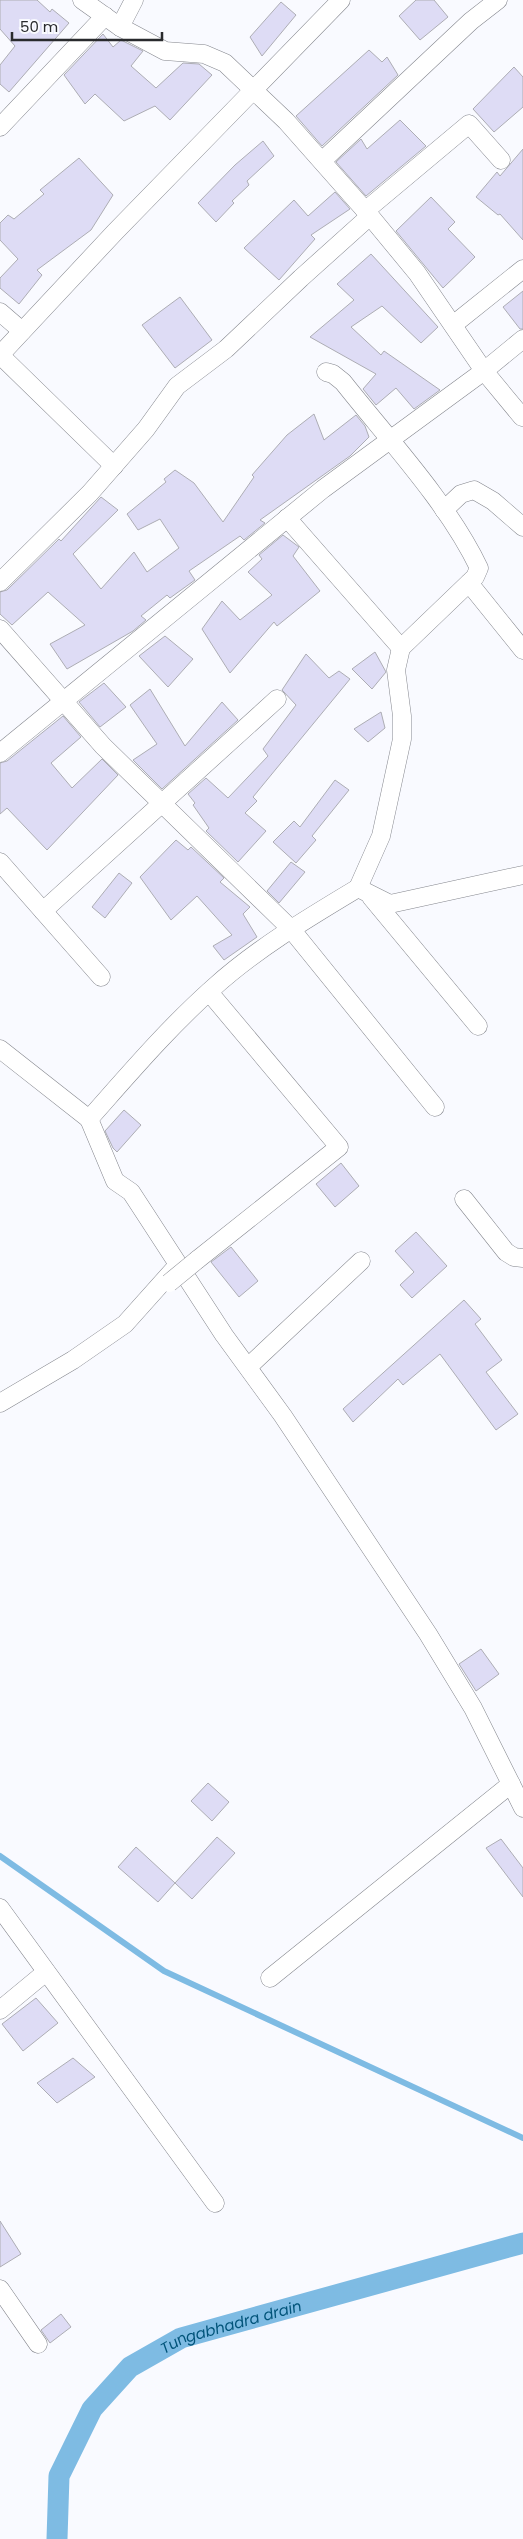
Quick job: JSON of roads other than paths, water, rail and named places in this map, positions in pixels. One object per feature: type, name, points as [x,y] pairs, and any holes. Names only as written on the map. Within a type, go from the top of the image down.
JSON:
[{"type":"street","points":[[82,0],[120,27],[164,51],[204,54],[225,63],[286,121],[417,272],[484,371],[522,417]]},
{"type":"street","points":[[120,27],[134,0]]},
{"type":"street","points":[[114,466],[0,355],[252,89],[341,0]]},
{"type":"street","points":[[322,161],[472,21],[498,0]]},
{"type":"street","points":[[0,128],[105,16]]},
{"type":"street","points":[[0,582],[114,466],[146,429],[177,386],[226,349],[368,214],[469,124],[501,160]]},
{"type":"street","points":[[453,325],[523,269]]},
{"type":"street","points":[[0,312],[22,331]]},
{"type":"street","points":[[0,753],[287,518],[389,440],[484,371],[523,339]]},
{"type":"street","points":[[89,1119],[163,1036],[209,992],[291,929],[363,890],[381,836],[402,739],[402,716],[396,670],[401,648],[475,577],[478,568],[468,545],[444,510],[343,382],[333,374],[326,372]]},
{"type":"street","points":[[444,510],[461,494],[474,490],[494,501],[522,525]]},
{"type":"street","points":[[287,518],[401,648]]},
{"type":"street","points":[[468,583],[523,650]]},
{"type":"street","points":[[0,629],[103,746],[291,929],[435,1107]]},
{"type":"street","points":[[43,911],[277,699]]},
{"type":"street","points":[[0,862],[101,977]]},
{"type":"street","points":[[363,890],[390,904],[523,875]]},
{"type":"street","points":[[363,890],[478,1026]]},
{"type":"street","points":[[150,1297],[339,1147],[209,992]]},
{"type":"street","points":[[0,1049],[89,1119],[115,1181],[130,1192],[248,1367],[284,1416],[428,1634],[473,1708],[523,1808]]},
{"type":"street","points":[[464,1199],[506,1252],[514,1257],[523,1258]]},
{"type":"street","points":[[248,1367],[361,1261]]},
{"type":"street","points":[[0,1403],[110,1336],[125,1324],[178,1264]]},
{"type":"street","points":[[270,1978],[511,1784]]},
{"type":"street","points":[[0,1908],[215,2203]]},
{"type":"street","points":[[0,2010],[46,1972]]},
{"type":"street","points":[[0,2289],[38,2344]]},
{"type":"waterway","points":[[0,1856],[164,1971],[523,2138]]},
{"type":"waterway","name":"Tungabhadra drain","points":[[57,2539],[59,2476],[92,2409],[130,2367],[181,2338],[523,2243]]}]
